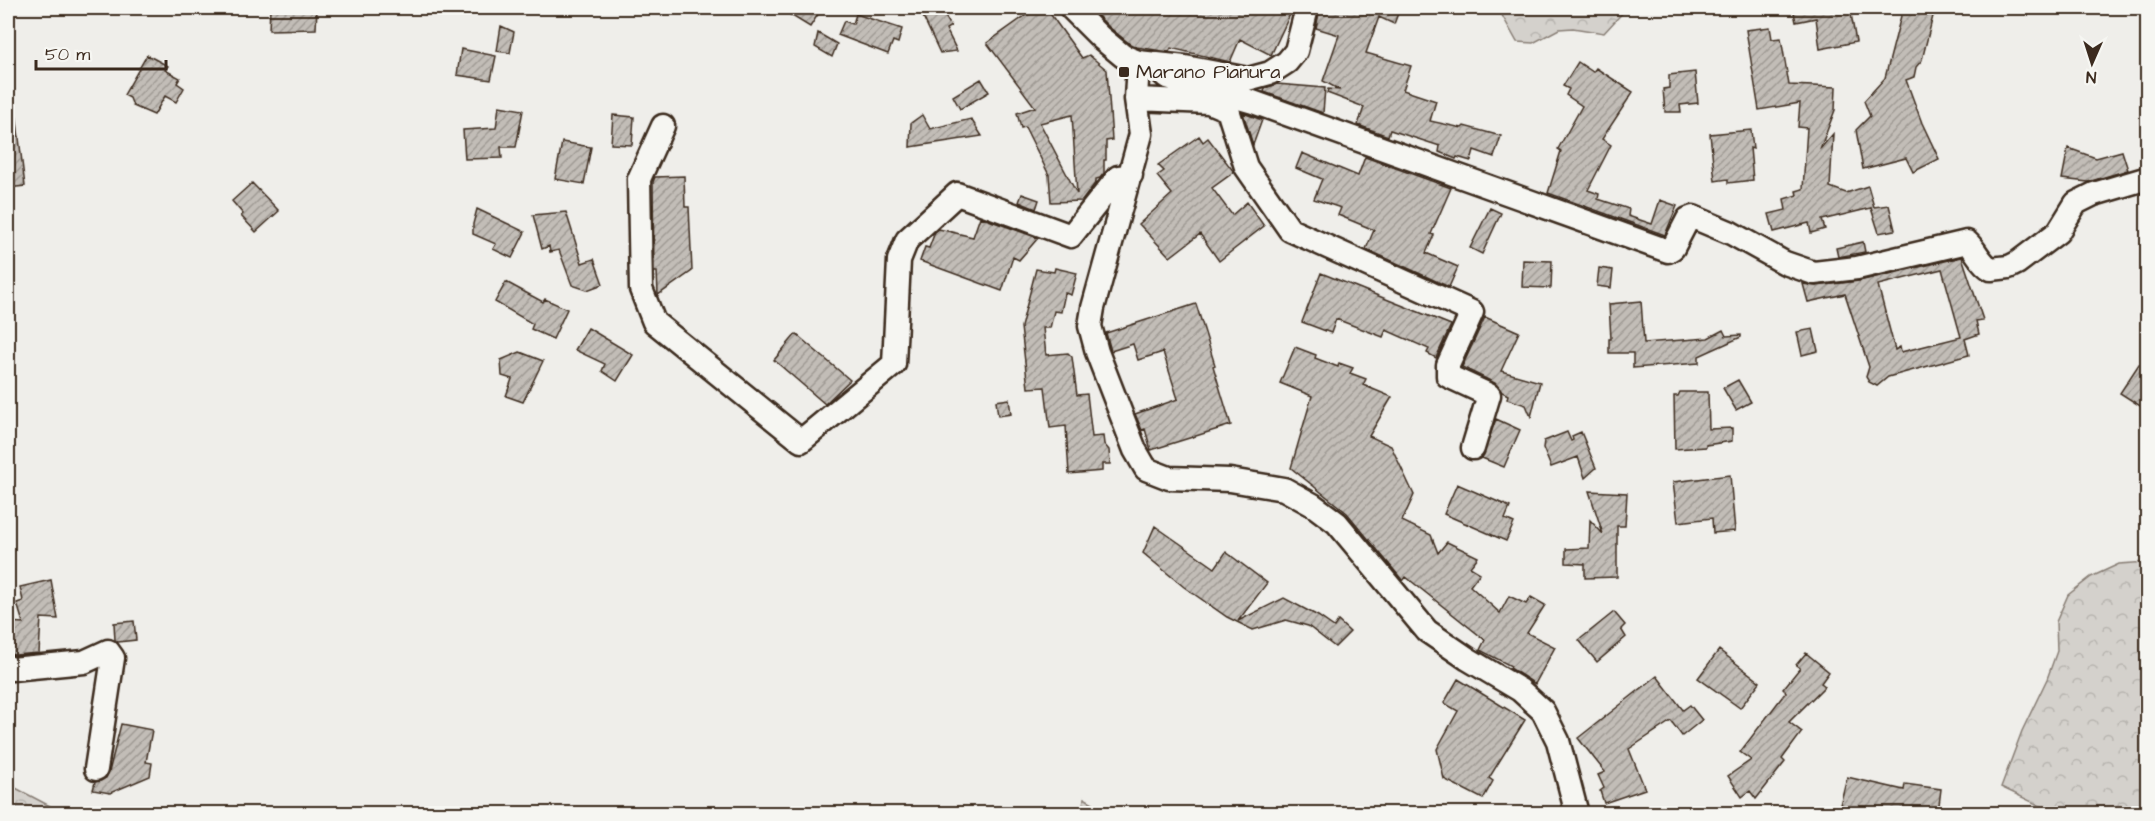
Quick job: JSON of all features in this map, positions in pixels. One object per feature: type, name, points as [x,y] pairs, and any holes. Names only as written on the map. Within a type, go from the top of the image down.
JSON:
[{"type":"street","points":[[1071,8],[1123,56],[1145,63],[1185,67],[1248,80],[1270,73],[1287,62],[1296,51],[1307,8]]},
{"type":"street","points":[[1145,63],[1136,99],[1141,134],[1090,326],[1097,352],[1135,450],[1146,469],[1168,478],[1230,480],[1284,489],[1313,505],[1337,523],[1427,631],[1520,690],[1543,711],[1558,741],[1576,813]]},
{"type":"street","points":[[1145,63],[1167,77],[1253,102],[1668,251],[1673,248],[1688,219],[1693,217],[1731,233],[1785,263],[1814,273],[1857,268],[1967,242],[1978,252],[1981,263],[1991,269],[2009,267],[2058,232],[2076,203],[2094,194],[2148,178]]},
{"type":"street","points":[[1136,99],[1209,102],[1228,110],[1246,167],[1290,230],[1472,312],[1448,365],[1448,376],[1489,395],[1473,448]]},
{"type":"street","points":[[663,126],[639,179],[641,289],[654,322],[801,441],[894,364],[899,260],[907,240],[957,194],[1071,236],[1118,177],[1131,175]]},
{"type":"street","points":[[8,667],[12,669],[84,662],[108,651],[113,658],[96,769]]},
{"type":"green space","points":[[1498,8],[1627,8],[1604,33],[1573,28],[1559,29],[1533,43],[1517,42]]},
{"type":"green space","points":[[2147,562],[2147,813],[2055,813],[2001,787],[2022,731],[2047,679],[2057,651],[2056,622],[2068,595],[2091,577],[2119,564]]},
{"type":"green space","points":[[8,784],[63,813],[8,813]]},
{"type":"green space","points":[[1084,798],[1111,813],[1082,813]]},
{"type":"building","points":[[270,8],[317,8],[316,29],[269,30]]},
{"type":"building","points":[[779,8],[822,8],[810,27]]},
{"type":"building","points":[[919,8],[940,8],[951,26],[946,29],[957,51],[940,53]]},
{"type":"building","points":[[1036,8],[1046,8],[1082,58],[1089,55],[1107,70],[1112,140],[1106,141],[1104,173],[1096,179],[1082,201],[1051,202],[1049,175],[1025,127],[1021,128],[1017,113],[1035,107],[987,43]],"holes":[[[1072,115],[1077,194],[1040,123]]]},
{"type":"building","points":[[1090,8],[1293,8],[1271,55],[1240,39],[1230,62],[1171,48],[1169,52],[1136,47],[1109,27]]},
{"type":"building","points":[[1320,8],[1400,8],[1394,24],[1379,17],[1366,53],[1411,66],[1403,90],[1436,101],[1430,121],[1462,128],[1464,126],[1501,136],[1494,157],[1474,150],[1471,161],[1457,157],[1456,159],[1439,152],[1440,146],[1390,130],[1388,136],[1358,125],[1364,107],[1327,93],[1328,89],[1340,90],[1323,81],[1339,35],[1316,28]]},
{"type":"building","points":[[1793,8],[1850,8],[1856,42],[1820,49],[1816,18],[1796,22]]},
{"type":"building","points":[[1903,8],[1935,8],[1922,60],[1916,67],[1914,77],[1906,80],[1922,123],[1939,159],[1913,172],[1906,158],[1863,169],[1856,130],[1870,116],[1864,101],[1885,78]]},
{"type":"building","points":[[856,14],[902,29],[898,43],[893,41],[888,54],[838,35],[844,21],[853,24]]},
{"type":"building","points":[[501,26],[514,32],[510,53],[497,51]]},
{"type":"building","points":[[1770,27],[1772,39],[1781,38],[1789,85],[1836,87],[1835,110],[1820,149],[1833,134],[1830,187],[1846,193],[1868,186],[1874,207],[1889,205],[1895,230],[1879,233],[1871,208],[1822,220],[1825,229],[1811,233],[1809,223],[1774,232],[1769,214],[1786,210],[1784,199],[1797,195],[1796,191],[1803,189],[1807,128],[1798,127],[1800,103],[1759,110],[1746,30]]},
{"type":"building","points":[[818,33],[837,44],[832,57],[815,47]]},
{"type":"building","points":[[461,49],[496,56],[491,80],[457,75]]},
{"type":"building","points":[[147,55],[168,66],[165,70],[180,78],[177,83],[184,88],[176,102],[165,96],[154,115],[133,106],[130,98],[124,95]]},
{"type":"building","points":[[1578,62],[1593,72],[1596,68],[1633,92],[1602,139],[1611,145],[1588,190],[1599,194],[1598,199],[1629,209],[1628,216],[1652,224],[1660,200],[1677,206],[1665,235],[1548,193],[1561,151],[1558,149],[1582,106],[1566,95],[1569,89],[1563,86]]},
{"type":"building","points":[[1695,72],[1698,103],[1680,105],[1681,112],[1665,112],[1663,89],[1669,88],[1669,75]]},
{"type":"building","points":[[981,79],[989,92],[960,109],[953,96]]},
{"type":"building","points":[[1277,84],[1325,88],[1323,113],[1264,92],[1265,88]]},
{"type":"building","points":[[499,106],[523,110],[516,147],[501,147],[502,158],[465,159],[463,130],[496,128]]},
{"type":"building","points":[[1243,113],[1262,120],[1253,145]]},
{"type":"building","points":[[8,114],[16,114],[25,186],[8,188]]},
{"type":"building","points":[[613,115],[634,117],[632,145],[611,144]]},
{"type":"building","points":[[922,115],[930,129],[971,119],[982,136],[910,147],[911,123]]},
{"type":"building","points":[[1751,130],[1753,180],[1728,183],[1728,179],[1715,181],[1710,134]]},
{"type":"building","points":[[1199,136],[1203,142],[1208,138],[1234,172],[1212,188],[1232,215],[1247,202],[1264,226],[1219,261],[1200,234],[1170,257],[1139,224],[1172,194],[1157,176],[1164,171],[1158,165]]},
{"type":"building","points":[[562,142],[591,147],[584,184],[555,179]]},
{"type":"building","points":[[2068,148],[2096,158],[2122,151],[2128,170],[2088,182],[2062,179]]},
{"type":"building","points":[[1302,153],[1358,176],[1365,157],[1451,188],[1431,234],[1434,235],[1426,253],[1458,267],[1449,287],[1366,249],[1374,230],[1338,215],[1341,208],[1314,199],[1322,179],[1296,168]]},
{"type":"building","points":[[684,176],[685,207],[689,207],[692,271],[658,295],[657,272],[654,272],[653,182],[655,177]]},
{"type":"building","points":[[252,183],[279,211],[256,232],[241,216],[243,214],[232,201]]},
{"type":"building","points":[[1022,194],[1039,200],[1036,209],[1019,202]]},
{"type":"building","points":[[1490,208],[1501,213],[1482,254],[1470,248]]},
{"type":"building","points":[[477,209],[525,232],[512,258],[493,249],[496,244],[473,234]]},
{"type":"building","points":[[566,212],[582,263],[594,259],[603,284],[587,290],[572,285],[559,250],[550,252],[549,246],[542,249],[533,215]]},
{"type":"building","points":[[980,217],[1038,238],[1019,260],[1013,257],[1002,291],[920,261],[925,247],[929,248],[935,232],[939,229],[973,237]]},
{"type":"building","points":[[1863,242],[1865,252],[1838,257],[1836,248]]},
{"type":"building","points":[[1962,257],[1983,320],[1976,321],[1979,334],[1965,339],[1969,355],[1888,377],[1877,386],[1869,382],[1866,377],[1869,367],[1845,294],[1808,302],[1803,284],[1816,286],[1859,281]],"holes":[[[1942,269],[1961,337],[1901,352],[1900,347],[1895,350],[1878,285]]]},
{"type":"building","points":[[1523,260],[1552,261],[1551,288],[1522,287]]},
{"type":"building","points":[[1055,268],[1077,273],[1071,295],[1065,293],[1061,312],[1054,311],[1050,328],[1043,328],[1046,355],[1068,353],[1072,357],[1077,395],[1087,394],[1092,437],[1103,436],[1104,444],[1109,450],[1110,464],[1102,464],[1102,471],[1069,474],[1066,426],[1050,428],[1045,387],[1028,388],[1021,327],[1036,269],[1054,272]]},
{"type":"building","points":[[1599,268],[1613,270],[1611,288],[1597,286]]},
{"type":"building","points":[[1321,273],[1451,325],[1436,358],[1427,353],[1429,349],[1386,330],[1383,337],[1336,319],[1331,333],[1302,322]]},
{"type":"building","points":[[506,282],[543,302],[545,299],[567,309],[553,339],[531,329],[533,324],[495,302]]},
{"type":"building","points":[[1641,301],[1644,343],[1708,338],[1723,330],[1726,336],[1741,335],[1741,337],[1699,356],[1699,363],[1633,368],[1633,353],[1609,353],[1609,339],[1611,339],[1609,304]]},
{"type":"building","points":[[1196,304],[1231,425],[1151,450],[1145,429],[1142,430],[1135,414],[1178,399],[1163,352],[1138,360],[1133,344],[1111,351],[1106,333]]},
{"type":"building","points":[[1485,317],[1519,332],[1501,371],[1540,382],[1531,417],[1526,405],[1507,399],[1508,395],[1502,392],[1495,383],[1462,367]]},
{"type":"building","points":[[588,328],[633,355],[617,381],[602,371],[605,364],[575,350]]},
{"type":"building","points":[[1813,329],[1818,351],[1802,355],[1797,332]]},
{"type":"building","points":[[796,334],[850,380],[825,404],[774,360]]},
{"type":"building","points":[[1295,347],[1338,367],[1339,363],[1353,368],[1350,373],[1366,379],[1363,385],[1392,397],[1369,436],[1391,446],[1414,495],[1402,521],[1431,535],[1438,553],[1447,542],[1478,557],[1470,567],[1480,573],[1470,586],[1500,613],[1509,596],[1526,604],[1531,597],[1545,605],[1527,633],[1555,647],[1535,684],[1510,668],[1511,666],[1480,650],[1485,640],[1406,577],[1403,581],[1347,513],[1291,468],[1312,396],[1280,383]]},
{"type":"building","points":[[520,352],[543,361],[523,402],[506,396],[512,379],[502,376],[501,360]]},
{"type":"building","points":[[2139,364],[2148,370],[2148,411],[2120,393]]},
{"type":"building","points":[[1738,380],[1751,402],[1736,410],[1723,388]]},
{"type":"building","points":[[1680,392],[1708,392],[1709,429],[1732,428],[1732,441],[1706,445],[1706,447],[1675,449],[1674,396],[1678,396]]},
{"type":"building","points":[[1009,399],[1011,414],[998,416],[996,401]]},
{"type":"building","points":[[1496,419],[1520,430],[1504,467],[1482,458]]},
{"type":"building","points":[[1567,432],[1571,441],[1572,436],[1581,432],[1596,468],[1585,478],[1578,457],[1551,467],[1543,448],[1544,441]]},
{"type":"building","points":[[1730,475],[1735,531],[1713,533],[1712,518],[1678,522],[1673,482]]},
{"type":"building","points":[[1457,484],[1510,507],[1505,519],[1514,523],[1506,541],[1444,514]]},
{"type":"building","points":[[1589,491],[1627,493],[1625,526],[1617,526],[1617,577],[1585,578],[1585,564],[1566,563],[1566,549],[1589,548],[1590,520],[1603,534]]},
{"type":"building","points":[[1155,526],[1215,568],[1226,552],[1267,583],[1238,621],[1284,598],[1334,627],[1338,621],[1350,632],[1335,647],[1308,626],[1286,620],[1253,630],[1227,617],[1184,587],[1143,553]]},
{"type":"building","points":[[51,580],[58,619],[41,618],[39,653],[8,654],[8,622],[23,623],[17,603],[23,601],[20,587]]},
{"type":"building","points":[[1614,612],[1625,625],[1621,629],[1626,637],[1597,662],[1579,640]]},
{"type":"building","points":[[134,621],[136,640],[118,642],[115,640],[114,623]]},
{"type":"building","points":[[1719,650],[1760,682],[1740,708],[1698,678]]},
{"type":"building","points":[[1806,653],[1829,672],[1821,683],[1825,686],[1789,722],[1802,732],[1782,759],[1785,762],[1756,799],[1750,791],[1742,797],[1728,776],[1751,760],[1740,752],[1786,692],[1783,689],[1800,668],[1796,665]]},
{"type":"building","points":[[1657,676],[1683,710],[1690,705],[1702,720],[1682,736],[1671,721],[1629,749],[1645,789],[1604,803],[1600,791],[1604,788],[1598,775],[1605,772],[1578,738]]},
{"type":"building","points":[[1458,679],[1525,720],[1489,778],[1493,781],[1483,799],[1444,779],[1437,749],[1458,711],[1444,703]]},
{"type":"building","points":[[121,724],[152,730],[146,762],[152,763],[150,776],[110,793],[93,790],[95,782],[106,778],[109,772]]},
{"type":"building","points":[[1847,777],[1904,790],[1905,784],[1941,789],[1938,813],[1882,813],[1840,805]]},
{"type":"place","name":"Marano Pianura","points":[[1124,72]]}]
